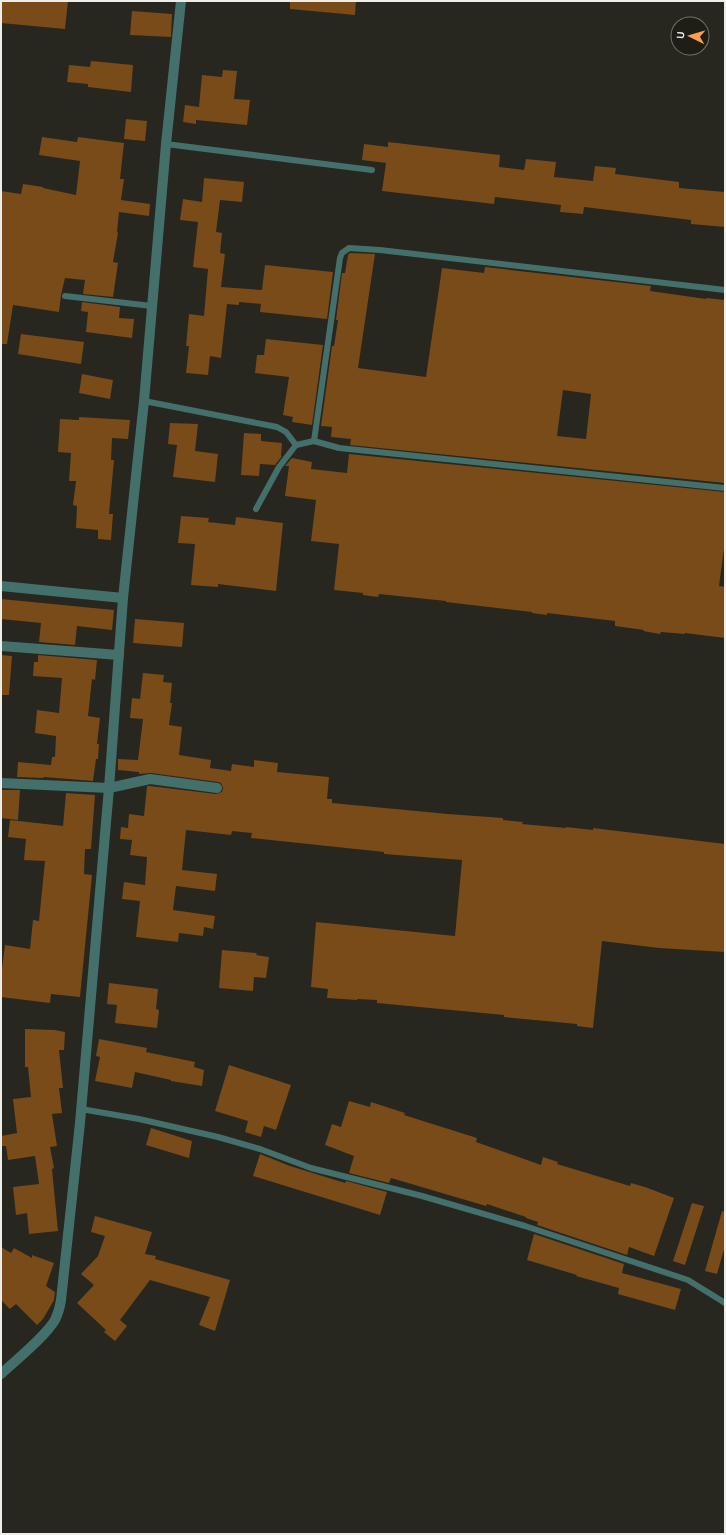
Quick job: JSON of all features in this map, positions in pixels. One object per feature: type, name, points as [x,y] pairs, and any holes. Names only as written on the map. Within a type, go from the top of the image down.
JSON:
[{"type":"street","points":[[1,1374],[54,1322],[59,1312],[61,1300],[81,1109],[109,788],[123,598],[144,401],[166,144],[181,1]]},
{"type":"street","points":[[1,586],[123,598]]},
{"type":"street","points":[[1,646],[119,656]]},
{"type":"street","points":[[1,783],[109,788],[150,779],[217,788]]},
{"type":"lane","points":[[166,144],[372,170]]},
{"type":"lane","points":[[314,441],[340,258],[342,253],[349,248],[380,250],[725,290]]},
{"type":"lane","points":[[65,296],[152,306]]},
{"type":"lane","points":[[144,401],[277,427],[286,432],[296,445]]},
{"type":"lane","points":[[256,509],[279,467],[296,445],[314,441],[339,448],[725,488]]},
{"type":"lane","points":[[81,1109],[139,1119],[260,1148],[311,1168],[422,1196],[525,1226],[688,1280],[725,1303]]},
{"type":"building","points":[[1,1],[68,1],[65,29],[1,23]]},
{"type":"building","points":[[290,1],[356,1],[355,15],[290,9]]},
{"type":"building","points":[[132,11],[172,14],[171,37],[130,35]]},
{"type":"building","points":[[91,61],[133,65],[131,92],[88,87],[88,84],[67,82],[69,65],[90,67]]},
{"type":"building","points":[[223,70],[237,71],[234,99],[250,100],[247,125],[196,120],[196,124],[183,122],[185,105],[199,107],[202,75],[222,77]]},
{"type":"building","points":[[126,119],[147,121],[145,141],[124,139]]},
{"type":"building","points":[[42,137],[77,142],[78,137],[124,143],[120,179],[124,179],[121,200],[150,204],[149,216],[119,212],[118,233],[113,262],[118,263],[113,297],[83,294],[85,280],[65,278],[59,312],[13,305],[7,344],[1,344],[1,191],[21,194],[23,184],[76,195],[80,161],[39,155]]},
{"type":"building","points":[[388,142],[500,155],[499,167],[524,170],[526,159],[556,162],[554,177],[593,181],[595,166],[616,168],[615,174],[679,182],[679,188],[725,192],[725,227],[691,224],[691,220],[584,207],[583,214],[560,212],[561,205],[495,197],[494,204],[382,191],[386,163],[362,160],[364,144],[388,147]]},
{"type":"building","points":[[204,178],[244,182],[242,202],[220,200],[216,232],[222,233],[220,253],[225,254],[221,287],[262,290],[265,265],[333,272],[327,319],[260,312],[261,304],[239,302],[239,305],[227,304],[221,358],[210,356],[208,375],[186,373],[189,346],[186,346],[189,314],[204,316],[208,269],[193,267],[198,222],[180,220],[183,199],[202,202]]},
{"type":"building","points":[[350,253],[375,254],[358,368],[426,377],[442,268],[484,273],[485,267],[651,286],[650,291],[706,299],[725,300],[725,483],[350,445],[351,439],[331,437],[332,427],[321,426],[332,346],[334,346],[338,320],[336,320],[342,273],[345,273],[348,255]],"holes":[[[563,390],[591,394],[586,439],[557,436]]]},
{"type":"building","points":[[82,302],[120,307],[119,318],[134,319],[132,338],[86,332],[88,312],[81,311]]},
{"type":"building","points":[[21,334],[84,342],[81,364],[18,354]]},
{"type":"building","points":[[266,339],[323,345],[312,425],[292,422],[293,417],[283,415],[289,377],[255,373],[257,355],[264,355]]},
{"type":"building","points":[[82,374],[113,380],[110,399],[79,393]]},
{"type":"building","points":[[79,417],[130,420],[128,439],[112,438],[111,460],[114,460],[109,514],[113,514],[111,540],[98,539],[98,530],[76,528],[77,506],[73,505],[76,481],[69,481],[71,453],[58,452],[60,419],[79,420]]},
{"type":"building","points":[[170,423],[198,424],[195,451],[218,454],[215,482],[173,477],[177,445],[168,444]]},
{"type":"building","points":[[244,433],[261,434],[261,441],[282,443],[282,456],[275,465],[260,464],[259,476],[241,475]]},
{"type":"building","points":[[349,454],[725,492],[725,541],[719,586],[725,587],[725,638],[685,633],[661,632],[660,634],[615,626],[615,621],[547,613],[547,615],[446,601],[379,594],[378,597],[363,595],[363,593],[334,590],[339,544],[311,541],[316,500],[285,496],[289,466],[285,466],[292,458],[312,462],[311,469],[347,473]]},
{"type":"building","points":[[181,516],[209,518],[208,522],[235,525],[236,517],[283,523],[276,591],[218,584],[218,587],[191,585],[195,544],[178,543]]},
{"type":"building","points":[[1,599],[114,610],[112,630],[77,626],[75,645],[39,642],[41,623],[1,619]]},
{"type":"building","points":[[135,619],[184,623],[182,647],[133,643]]},
{"type":"building","points":[[1,655],[12,656],[9,695],[1,695]]},
{"type":"building","points":[[38,655],[97,660],[95,680],[92,679],[88,716],[100,718],[97,744],[99,744],[98,759],[96,759],[93,781],[44,777],[17,777],[18,762],[51,765],[52,757],[55,757],[56,736],[35,733],[37,710],[59,713],[62,678],[33,676],[34,662],[38,662]]},
{"type":"building","points":[[143,673],[164,675],[163,682],[172,683],[170,703],[172,703],[169,725],[182,727],[179,755],[211,760],[210,768],[231,771],[232,764],[254,767],[254,760],[278,763],[277,772],[329,777],[327,799],[332,799],[332,803],[503,818],[503,820],[523,822],[522,824],[593,830],[593,828],[725,844],[725,952],[659,948],[602,941],[593,1028],[577,1026],[577,1024],[504,1017],[504,1015],[377,1003],[377,1000],[327,998],[328,989],[311,987],[316,922],[455,936],[462,860],[384,854],[384,852],[251,838],[252,833],[232,831],[231,835],[186,830],[182,870],[217,874],[215,891],[176,886],[173,910],[215,916],[213,929],[204,927],[203,936],[179,933],[178,942],[136,937],[140,901],[122,899],[124,882],[145,885],[147,857],[130,855],[132,840],[120,839],[121,827],[128,828],[129,814],[144,816],[147,786],[216,794],[222,792],[223,788],[221,783],[218,782],[151,773],[139,774],[139,772],[118,770],[118,759],[138,760],[143,719],[130,718],[132,698],[140,699]]},
{"type":"building","points":[[1,790],[20,790],[18,820],[1,818]]},
{"type":"building","points":[[66,793],[95,795],[91,849],[85,849],[84,874],[92,875],[80,997],[51,994],[50,1003],[1,997],[1,976],[5,945],[30,949],[33,920],[39,921],[45,861],[24,860],[26,839],[8,837],[10,820],[63,826]]},
{"type":"building","points":[[222,950],[257,953],[256,955],[269,957],[266,978],[254,977],[253,991],[219,988]]},
{"type":"building","points":[[109,983],[158,989],[156,1009],[159,1010],[157,1028],[115,1023],[117,1005],[107,1004]]},
{"type":"building","points":[[25,1029],[55,1030],[65,1032],[64,1050],[59,1050],[63,1088],[59,1088],[62,1113],[52,1114],[57,1146],[50,1147],[54,1168],[52,1169],[58,1231],[29,1234],[27,1213],[16,1215],[13,1187],[39,1184],[35,1156],[8,1160],[6,1146],[1,1146],[1,1136],[17,1133],[13,1099],[31,1097],[28,1067],[25,1067]]},
{"type":"building","points":[[99,1039],[147,1048],[146,1052],[195,1062],[194,1067],[204,1070],[202,1086],[171,1081],[135,1072],[132,1088],[95,1081],[100,1057],[96,1056]]},
{"type":"building","points":[[229,1065],[291,1085],[276,1130],[264,1126],[261,1137],[245,1132],[248,1121],[215,1111]]},
{"type":"building","points":[[349,1101],[370,1107],[371,1102],[405,1113],[404,1115],[477,1138],[476,1142],[541,1165],[543,1157],[558,1162],[557,1164],[630,1186],[631,1183],[645,1187],[674,1198],[654,1256],[629,1247],[627,1255],[537,1225],[538,1222],[487,1204],[486,1206],[391,1178],[389,1183],[349,1173],[354,1156],[325,1145],[332,1124],[341,1127]]},
{"type":"building","points":[[151,1128],[192,1141],[189,1158],[146,1145]]},
{"type":"building","points":[[260,1154],[290,1166],[345,1183],[346,1181],[387,1192],[380,1215],[253,1176]]},
{"type":"building","points":[[692,1203],[704,1206],[685,1265],[673,1261]]},
{"type":"building","points":[[722,1211],[725,1212],[725,1246],[717,1274],[705,1271]]},
{"type":"building","points":[[95,1216],[152,1232],[145,1254],[156,1256],[155,1259],[230,1280],[215,1331],[199,1325],[210,1297],[150,1280],[120,1320],[127,1326],[115,1341],[104,1332],[106,1330],[77,1303],[94,1285],[81,1274],[98,1256],[105,1236],[91,1232]]},
{"type":"building","points":[[534,1234],[624,1264],[622,1273],[681,1289],[675,1310],[618,1294],[619,1288],[527,1260]]},
{"type":"building","points":[[1,1247],[11,1253],[14,1248],[32,1258],[32,1255],[54,1263],[46,1286],[55,1292],[54,1300],[43,1319],[37,1325],[16,1304],[10,1309],[1,1300]]}]
